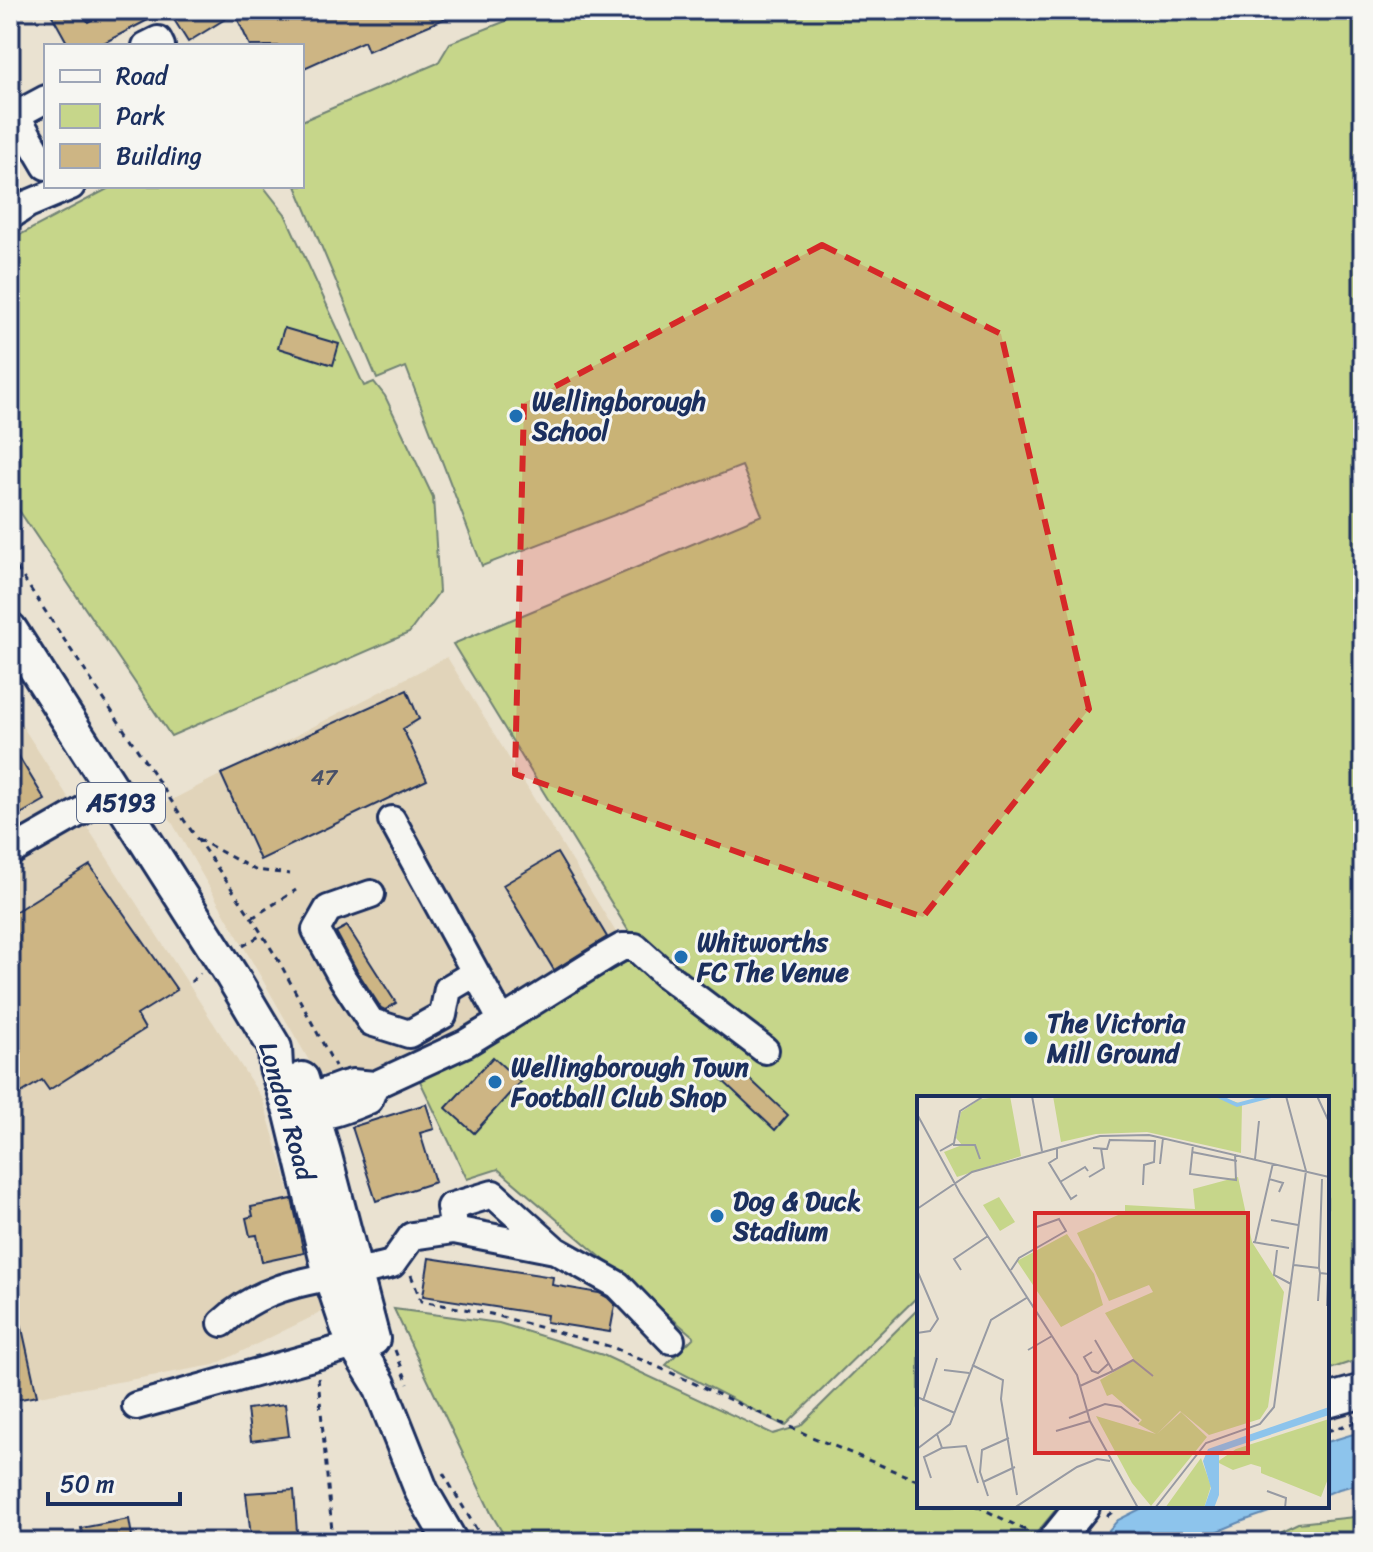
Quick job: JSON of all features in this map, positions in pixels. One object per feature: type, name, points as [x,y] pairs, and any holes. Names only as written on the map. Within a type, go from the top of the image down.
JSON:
[{"type":"main road","name":"London Road","points":[[10,629],[275,1048],[276,1067],[305,1111],[355,1345],[379,1384],[422,1492],[451,1542]]},
{"type":"main road","points":[[342,1274],[372,1335],[379,1384]]},
{"type":"main road","points":[[1329,1400],[1363,1391]]},
{"type":"main road","points":[[1048,1540],[1081,1508]]},
{"type":"lane","points":[[44,100],[13,116],[44,163]]},
{"type":"lane","points":[[10,216],[61,188]]},
{"type":"lane","points":[[10,852],[115,792]]},
{"type":"lane","points":[[392,820],[502,1021]]},
{"type":"lane","points":[[371,894],[328,909],[316,930],[371,1022],[409,1034],[443,1015],[448,989],[475,973]]},
{"type":"lane","points":[[305,1111],[337,1113],[369,1100],[375,1085],[466,1043],[622,947],[635,947],[666,975],[765,1050]]},
{"type":"lane","points":[[454,1230],[450,1207],[493,1194],[555,1250],[618,1285],[671,1340]]},
{"type":"lane","points":[[222,1323],[236,1309],[295,1283],[392,1264],[412,1236],[454,1230],[555,1250]]},
{"type":"lane","points":[[136,1406],[355,1345]]},
{"type":"path","points":[[10,558],[252,918],[280,963],[334,1065]]},
{"type":"path","points":[[184,820],[199,840],[255,870],[290,874]]},
{"type":"path","points":[[252,918],[296,890]]},
{"type":"path","points":[[236,950],[262,935]]},
{"type":"path","points":[[402,1251],[421,1301],[491,1314],[612,1347],[812,1437],[917,1480]]},
{"type":"path","points":[[395,1350],[411,1392]]},
{"type":"path","points":[[316,1354],[333,1542]]},
{"type":"path","points":[[1329,1430],[1363,1420]]},
{"type":"path","points":[[437,1463],[484,1542]]},
{"type":"path","points":[[981,1508],[1048,1540]]},
{"type":"highlighted area","points":[[822,245],[1001,334],[1089,709],[923,917],[515,774],[524,403]]},
{"type":"shaded area","points":[[447,657],[625,947],[344,1085],[315,1071],[162,805]]},
{"type":"shaded area","points":[[10,707],[263,1100],[324,1311],[214,1365],[10,1401]]},
{"type":"green space","points":[[534,10],[1363,10],[1363,1358],[1329,1369],[1329,1096],[917,1096],[917,1297],[785,1426],[666,1365],[694,1337],[498,1169],[467,1179],[419,1079],[642,953],[453,644],[762,515],[742,466],[482,566],[406,367],[377,379],[297,188],[304,188],[304,120],[438,63],[450,43]]},
{"type":"green space","points":[[109,188],[265,188],[285,214],[364,386],[374,382],[385,396],[433,497],[439,592],[409,633],[171,736],[10,497],[10,240]]},
{"type":"green space","points":[[394,1309],[499,1323],[603,1355],[773,1434],[800,1426],[917,1310],[917,1508],[1057,1508],[1029,1542],[508,1542],[492,1515]]},
{"type":"green space","points":[[1363,1516],[1363,1542],[1258,1542],[1298,1523]]},
{"type":"water","points":[[1363,1431],[1363,1483],[1329,1493],[1329,1441]]},
{"type":"water","points":[[1142,1508],[1281,1508],[1192,1542],[1098,1542],[1118,1520]]},
{"type":"building","points":[[49,10],[82,10],[88,22],[111,10],[167,10],[102,44],[68,44]]},
{"type":"building","points":[[168,10],[465,10],[368,51],[364,41],[304,68],[304,44],[249,44],[235,13],[188,42]]},
{"type":"building","points":[[284,328],[339,344],[333,365],[278,348]]},
{"type":"building","points":[[407,690],[419,719],[403,729],[427,780],[260,860],[221,774]]},
{"type":"building","points":[[10,742],[45,800],[10,820]]},
{"type":"building","points":[[557,853],[607,937],[554,970],[503,885]]},
{"type":"building","points":[[90,865],[177,990],[137,1015],[145,1029],[49,1090],[42,1080],[10,1100],[10,915]]},
{"type":"building","points":[[347,926],[396,1003],[385,1010],[357,971],[336,932]]},
{"type":"building","points":[[493,1057],[520,1082],[474,1133],[446,1108]]},
{"type":"building","points":[[735,1065],[788,1115],[775,1130],[722,1080]]},
{"type":"building","points":[[426,1104],[434,1129],[420,1133],[435,1182],[376,1201],[352,1127]]},
{"type":"building","points":[[292,1199],[304,1253],[262,1262],[257,1235],[250,1236],[246,1218],[253,1216],[251,1207]]},
{"type":"building","points":[[429,1258],[553,1277],[552,1285],[599,1293],[615,1305],[610,1332],[546,1322],[547,1315],[423,1296]]},
{"type":"building","points":[[16,1301],[37,1396],[10,1401],[10,1302]]},
{"type":"building","points":[[285,1404],[289,1436],[251,1441],[247,1409]]},
{"type":"building","points":[[294,1490],[297,1532],[251,1537],[246,1493]]},
{"type":"building","points":[[129,1519],[133,1542],[84,1542],[81,1528]]},
{"type":"place","name":"Wellingborough School","points":[[516,416]]},
{"type":"place","name":"Whitworths FC The Venue","points":[[681,957]]},
{"type":"place","name":"The Victoria Mill Ground","points":[[1031,1038]]},
{"type":"place","name":"Wellingborough Town Football Club Shop","points":[[495,1082]]},
{"type":"place","name":"Dog & Duck Stadium","points":[[717,1216]]}]
